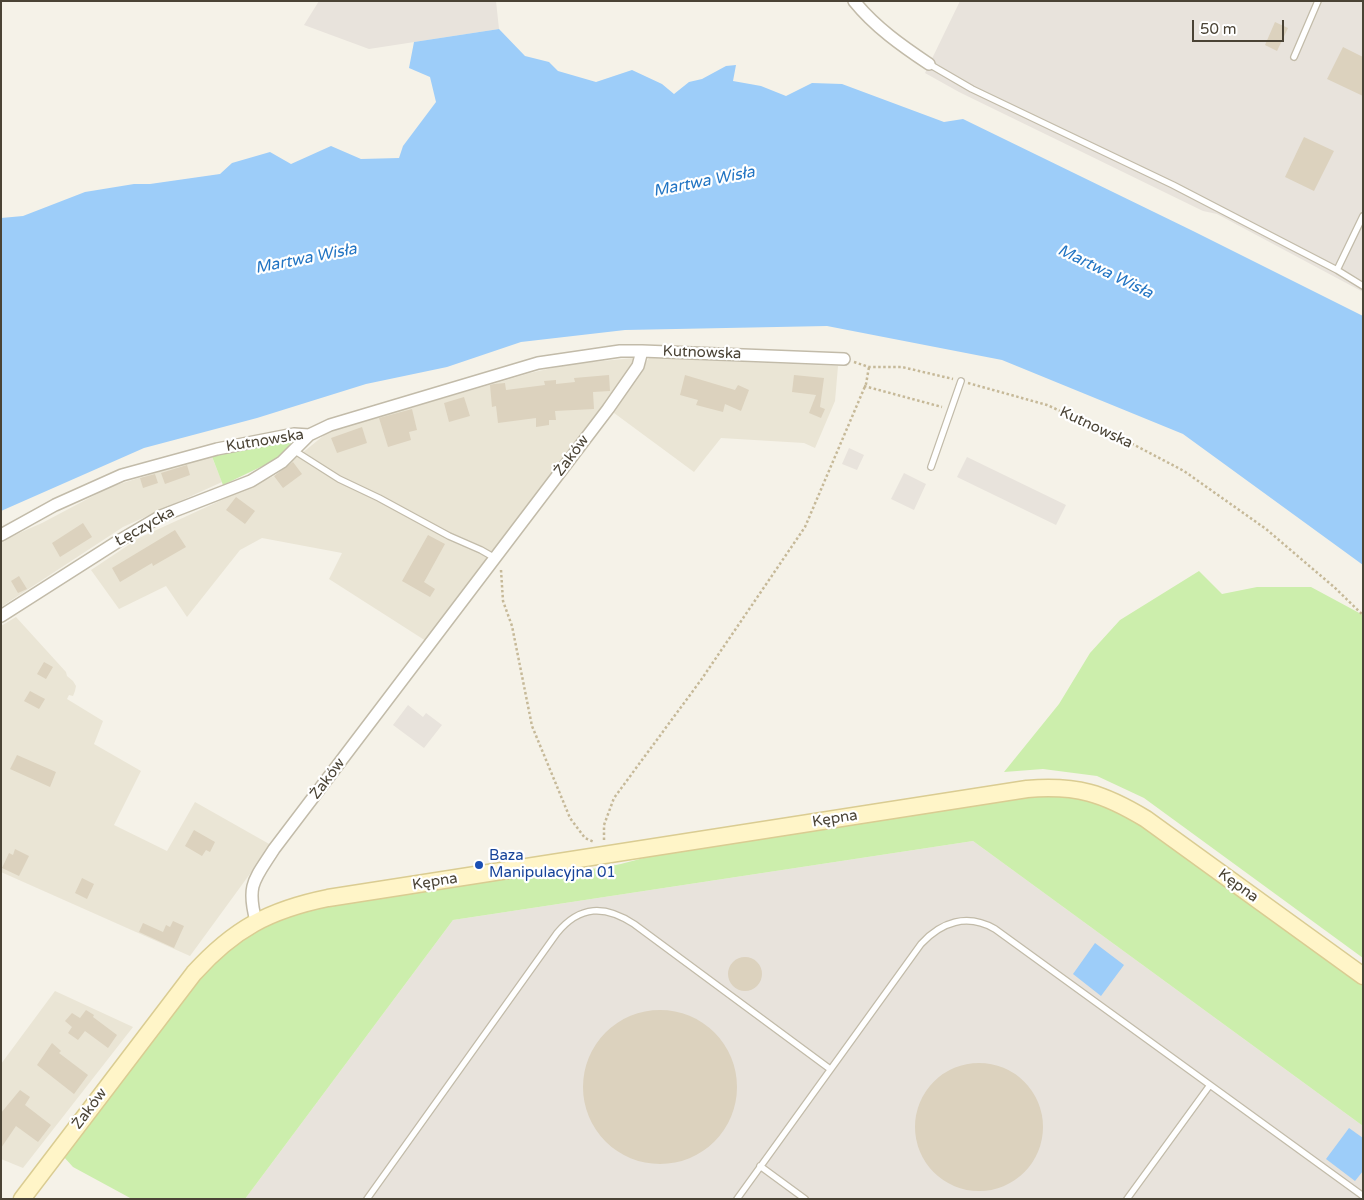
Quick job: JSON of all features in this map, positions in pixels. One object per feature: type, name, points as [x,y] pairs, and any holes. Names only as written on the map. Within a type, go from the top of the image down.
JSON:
[{"type":"street","points":[[854,1],[880,28],[929,64]]},
{"type":"street","name":"Kutnowska","points":[[1,536],[55,505],[122,475],[217,449],[294,434],[309,435],[330,424],[538,363],[620,351],[844,359]]},
{"type":"street","name":"Żaków","points":[[22,1199],[194,973],[228,940],[256,921],[251,899],[252,888],[274,849],[634,373],[642,351]]},
{"type":"street","name":"Łęczycka","points":[[1,616],[161,516],[251,481],[282,462],[309,435]]},
{"type":"street","name":"Kępna","points":[[256,921],[281,910],[328,898],[605,851],[1026,788],[1072,788],[1093,792],[1120,803],[1146,818],[1363,976]]},
{"type":"lane","points":[[1294,57],[1318,1]]},
{"type":"lane","points":[[929,64],[972,88],[1173,185],[1337,270],[1363,286]]},
{"type":"lane","points":[[1337,270],[1363,216]]},
{"type":"lane","points":[[931,468],[961,381]]},
{"type":"lane","points":[[295,450],[338,479],[495,558]]},
{"type":"lane","points":[[367,1199],[557,933],[572,917],[581,913],[592,911],[622,916],[830,1069]]},
{"type":"lane","points":[[737,1199],[927,938],[947,924],[971,921],[987,924],[995,929],[1363,1196]]},
{"type":"lane","points":[[1127,1199],[1210,1085]]},
{"type":"lane","points":[[760,1166],[804,1199]]},
{"type":"path","name":"Kutnowska","points":[[844,359],[869,367],[902,367],[1047,405],[1123,439],[1184,471],[1266,529],[1334,587],[1363,615]]},
{"type":"path","points":[[605,851],[604,825],[614,798],[701,680],[805,527],[864,386],[869,367]]},
{"type":"path","points":[[864,386],[951,409]]},
{"type":"path","points":[[495,558],[501,566],[503,601],[512,626],[532,726],[570,818],[585,838],[605,851]]},
{"type":"shaded area","points":[[319,1],[496,1],[499,29],[369,49],[304,25]]},
{"type":"shaded area","points":[[960,1],[1363,1],[1363,292],[1217,214],[1203,211],[959,92],[925,73]]},
{"type":"shaded area","points":[[634,358],[635,363],[631,371],[426,641],[329,579],[342,553],[262,538],[240,550],[187,617],[166,586],[119,609],[91,570],[139,538],[274,476],[328,432],[530,373],[570,364]]},
{"type":"shaded area","points":[[649,358],[838,366],[835,401],[815,448],[804,443],[721,438],[694,472],[610,410]]},
{"type":"shaded area","points":[[849,448],[864,455],[857,470],[842,464]]},
{"type":"shaded area","points":[[212,457],[222,482],[123,527],[1,607],[1,541],[42,523],[110,487],[193,461]]},
{"type":"shaded area","points":[[967,457],[1066,505],[1056,525],[957,477]]},
{"type":"shaded area","points":[[904,473],[926,484],[914,510],[891,499]]},
{"type":"shaded area","points":[[16,617],[73,681],[76,686],[75,691],[73,696],[69,695],[67,699],[103,721],[94,744],[141,771],[114,825],[167,851],[195,802],[271,845],[190,956],[1,872],[1,626]]},
{"type":"shaded area","points":[[408,705],[423,717],[426,713],[442,725],[424,748],[393,725]]},
{"type":"shaded area","points":[[973,841],[1363,1126],[1363,1199],[245,1199],[453,920]]},
{"type":"shaded area","points":[[55,991],[133,1027],[23,1168],[1,1159],[1,1064]]},
{"type":"green space","points":[[292,437],[297,440],[295,445],[271,462],[223,485],[211,454]]},
{"type":"green space","points":[[1199,571],[1222,594],[1257,587],[1311,587],[1363,615],[1363,958],[1144,798],[1097,776],[1043,769],[1004,772],[1059,704],[1090,653],[1120,620]]},
{"type":"green space","points":[[1036,794],[1088,799],[1126,814],[1363,985],[1363,1126],[973,841],[453,920],[245,1199],[132,1199],[73,1167],[63,1156],[190,988],[230,947],[278,918],[324,906],[567,869],[607,867],[647,857]]},
{"type":"water","name":"Martwa Wisła","points":[[499,29],[525,56],[549,62],[558,71],[596,82],[632,70],[662,84],[674,94],[689,82],[702,79],[726,66],[736,65],[733,81],[761,86],[786,96],[812,83],[842,84],[944,122],[963,119],[1363,316],[1363,565],[1183,434],[1002,360],[827,326],[625,330],[521,342],[447,367],[366,384],[257,418],[144,448],[1,511],[1,218],[23,216],[85,192],[220,174],[232,163],[270,152],[291,164],[331,146],[361,159],[399,158],[403,146],[436,102],[430,77],[409,68],[414,42]]},
{"type":"water","points":[[1095,943],[1124,965],[1101,996],[1073,974]]},
{"type":"water","points":[[1349,1128],[1363,1138],[1363,1171],[1355,1181],[1326,1159]]},
{"type":"building","points":[[1275,22],[1288,28],[1277,51],[1265,45]]},
{"type":"building","points":[[1343,47],[1363,57],[1363,96],[1327,79]]},
{"type":"building","points":[[1304,137],[1334,151],[1314,191],[1285,177]]},
{"type":"building","points":[[609,375],[610,391],[593,392],[594,409],[555,411],[556,420],[549,420],[549,425],[536,427],[536,418],[498,423],[496,406],[492,407],[490,385],[505,383],[506,390],[545,385],[544,381],[556,380],[556,384],[575,382],[574,378]]},
{"type":"building","points":[[685,375],[735,390],[738,385],[749,390],[741,411],[725,404],[723,412],[696,405],[698,400],[680,395]]},
{"type":"building","points":[[794,375],[824,378],[820,407],[825,409],[821,418],[809,413],[816,395],[792,392]]},
{"type":"building","points":[[464,397],[470,416],[449,422],[444,403]]},
{"type":"building","points":[[412,409],[417,430],[409,432],[411,440],[388,447],[379,418]]},
{"type":"building","points":[[362,427],[367,443],[337,453],[331,438]]},
{"type":"building","points":[[293,462],[302,474],[283,488],[274,476]]},
{"type":"building","points":[[187,465],[190,475],[165,484],[161,473]]},
{"type":"building","points":[[155,474],[158,483],[143,488],[140,478]]},
{"type":"building","points":[[236,497],[255,511],[245,524],[226,510]]},
{"type":"building","points":[[83,523],[92,537],[60,557],[52,543]]},
{"type":"building","points":[[175,530],[186,547],[153,566],[152,563],[120,582],[112,568]]},
{"type":"building","points":[[428,535],[445,544],[424,582],[435,589],[430,597],[402,581]]},
{"type":"building","points":[[19,576],[27,589],[18,593],[11,581]]},
{"type":"building","points":[[44,662],[53,667],[46,679],[37,674]]},
{"type":"building","points":[[30,691],[45,699],[39,709],[24,701]]},
{"type":"building","points":[[17,755],[56,772],[50,787],[10,769]]},
{"type":"building","points":[[194,830],[215,842],[210,852],[206,850],[202,856],[185,846]]},
{"type":"building","points":[[15,849],[29,856],[19,876],[2,868],[9,853],[13,855]]},
{"type":"building","points":[[82,878],[94,884],[87,899],[75,893]]},
{"type":"building","points":[[173,921],[184,926],[174,948],[139,932],[143,923],[163,932],[166,925],[170,927]]},
{"type":"building","points":[[745,957],[757,962],[762,974],[757,986],[745,991],[733,986],[728,974],[733,962]]},
{"type":"building","points":[[86,1010],[117,1035],[108,1048],[85,1031],[78,1040],[68,1033],[72,1027],[65,1021],[72,1013],[80,1018]]},
{"type":"building","points":[[660,1010],[689,1016],[703,1023],[714,1033],[724,1044],[731,1058],[737,1087],[731,1116],[724,1130],[714,1141],[703,1151],[689,1158],[660,1164],[631,1158],[617,1151],[606,1141],[596,1130],[589,1116],[583,1087],[589,1058],[596,1044],[606,1033],[617,1023],[631,1016]]},
{"type":"building","points":[[52,1043],[61,1051],[59,1053],[88,1075],[74,1094],[37,1065]]},
{"type":"building","points":[[979,1063],[1003,1068],[1024,1082],[1038,1103],[1043,1127],[1038,1151],[1024,1172],[1003,1186],[979,1191],[955,1186],[934,1172],[920,1151],[915,1127],[920,1103],[934,1082],[955,1068]]},
{"type":"building","points":[[20,1090],[30,1097],[25,1105],[51,1125],[38,1142],[16,1126],[1,1148],[1,1113]]},
{"type":"place","name":"Baza Manipulacyjna 01","points":[[479,865]]}]
